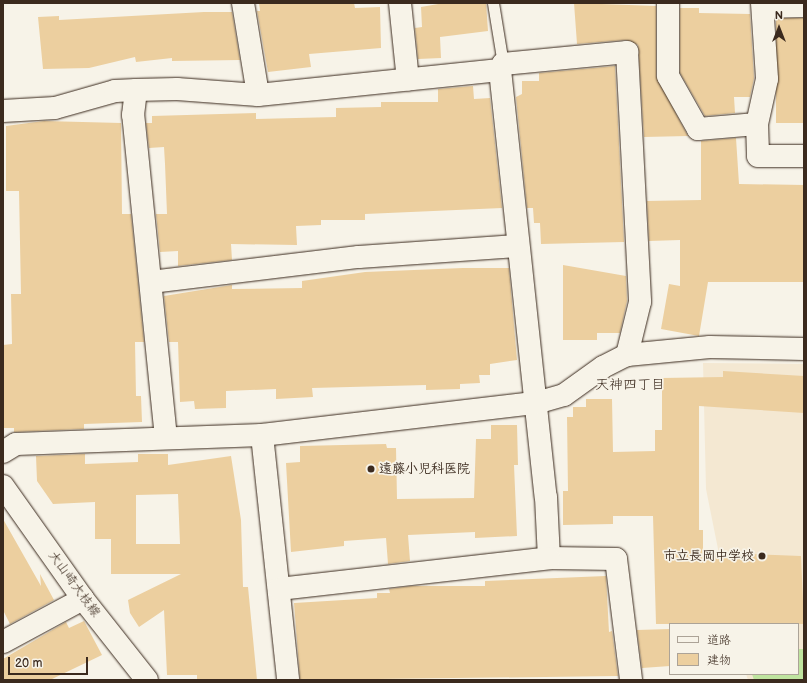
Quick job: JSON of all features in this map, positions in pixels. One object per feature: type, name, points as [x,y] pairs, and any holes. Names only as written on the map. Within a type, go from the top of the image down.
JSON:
[{"type":"street","points":[[243,3],[258,95]]},
{"type":"street","points":[[400,3],[408,80]]},
{"type":"street","points":[[668,3],[668,76],[698,129],[757,124]]},
{"type":"street","points":[[804,6],[762,5],[767,80],[757,124],[758,156],[804,156]]},
{"type":"street","points":[[3,111],[55,108],[115,91],[178,89],[258,95],[408,80],[627,52],[640,302],[627,355]]},
{"type":"street","points":[[502,67],[517,246],[536,403],[549,558]]},
{"type":"street","points":[[136,90],[133,115],[166,438]]},
{"type":"street","points":[[151,282],[359,257],[517,246]]},
{"type":"street","points":[[3,452],[16,444],[262,435],[536,403],[564,395],[603,367],[627,355],[710,348],[804,349]]},
{"type":"street","points":[[262,435],[288,680]]},
{"type":"street","name":"大山崎大枝線","points":[[4,490],[83,599],[147,680]]},
{"type":"street","points":[[279,589],[549,558],[616,559],[631,680]]},
{"type":"street","points":[[3,642],[83,599]]},
{"type":"lane","points":[[493,3],[502,67]]},
{"type":"shaded area","name":"市立長岡中学校","points":[[703,363],[804,364],[804,680],[748,680],[746,675],[799,675],[799,623],[733,623],[706,489]]},
{"type":"green space","points":[[799,649],[804,649],[804,680],[754,680],[752,675],[799,675]]},
{"type":"building","points":[[259,3],[354,3],[355,8],[380,7],[381,48],[309,54],[311,67],[268,72],[257,11],[260,11]]},
{"type":"building","points":[[444,3],[486,3],[488,31],[440,37],[441,58],[418,59],[415,28],[422,27],[421,7]]},
{"type":"building","points":[[574,3],[656,6],[656,76],[688,136],[644,137],[638,45],[626,40],[577,44]]},
{"type":"building","points":[[680,8],[699,8],[699,13],[750,14],[754,78],[750,97],[734,97],[735,113],[705,116],[680,73]]},
{"type":"building","points":[[204,12],[232,12],[240,60],[172,61],[172,58],[136,62],[135,57],[89,68],[43,69],[38,17],[59,16],[59,20]]},
{"type":"building","points":[[776,18],[804,18],[804,123],[776,123]]},
{"type":"building","points":[[615,66],[624,242],[541,244],[540,223],[534,223],[533,208],[527,208],[516,97],[522,94],[522,81],[539,81],[539,73]]},
{"type":"building","points":[[473,86],[474,99],[490,98],[502,208],[365,214],[365,220],[321,220],[321,225],[296,226],[297,245],[231,244],[232,260],[178,266],[178,251],[160,252],[156,214],[167,214],[164,147],[149,148],[146,123],[152,123],[152,116],[256,113],[256,119],[336,117],[336,108],[381,107],[381,102],[438,102],[438,89]]},
{"type":"building","points":[[44,121],[121,123],[122,214],[131,214],[144,342],[135,342],[136,396],[141,396],[142,422],[84,424],[84,429],[14,432],[14,428],[3,428],[3,345],[12,344],[11,294],[21,294],[19,191],[6,191],[6,126]]},
{"type":"building","points":[[736,138],[739,184],[804,185],[804,282],[708,282],[699,336],[661,329],[669,284],[680,286],[680,240],[649,241],[647,201],[701,200],[701,141]]},
{"type":"building","points":[[563,265],[626,276],[627,301],[620,333],[597,333],[597,340],[563,340]]},
{"type":"building","points":[[463,268],[509,268],[517,360],[490,364],[490,375],[479,375],[480,383],[460,384],[460,389],[426,390],[426,385],[312,388],[313,397],[276,399],[276,389],[226,391],[226,408],[195,409],[194,401],[180,402],[178,342],[169,342],[164,296],[232,285],[232,289],[302,288],[302,281],[365,272]]},
{"type":"building","points":[[723,371],[804,376],[804,413],[699,406],[699,530],[703,530],[703,552],[801,556],[804,624],[656,624],[653,516],[613,516],[613,524],[563,525],[563,491],[568,491],[567,417],[573,417],[573,407],[586,407],[586,399],[612,399],[613,452],[655,451],[655,430],[662,430],[662,378],[723,377]]},
{"type":"building","points":[[491,425],[517,425],[518,465],[514,465],[517,536],[475,538],[475,532],[408,535],[410,561],[388,564],[386,538],[344,541],[344,546],[291,552],[286,463],[300,462],[300,446],[386,444],[387,448],[396,448],[397,499],[474,498],[476,439],[491,439]]},
{"type":"building","points":[[85,454],[85,464],[138,462],[138,454],[168,454],[168,465],[231,456],[241,520],[243,587],[248,587],[257,680],[197,680],[197,675],[167,675],[164,610],[139,627],[130,613],[128,600],[181,574],[111,574],[111,539],[95,539],[95,502],[53,504],[37,481],[36,456]],"holes":[[[178,494],[180,544],[136,544],[136,495]]]},
{"type":"building","points":[[3,519],[41,586],[40,574],[54,600],[10,624],[3,610]]},
{"type":"building","points":[[606,576],[609,632],[612,631],[618,676],[300,680],[294,603],[377,598],[377,593],[390,593],[389,589],[411,586],[485,586],[485,581]]},
{"type":"building","points":[[84,621],[102,655],[50,680],[3,680],[3,659],[66,622],[69,628]]},
{"type":"building","points":[[669,629],[669,666],[642,668],[637,630]]},
{"type":"place","name":"遠藤小児科医院","points":[[371,469]]},
{"type":"place","name":"市立長岡中学校","points":[[762,556]]},
{"type":"district","name":"天神四丁目","points":[[630,385]]}]
